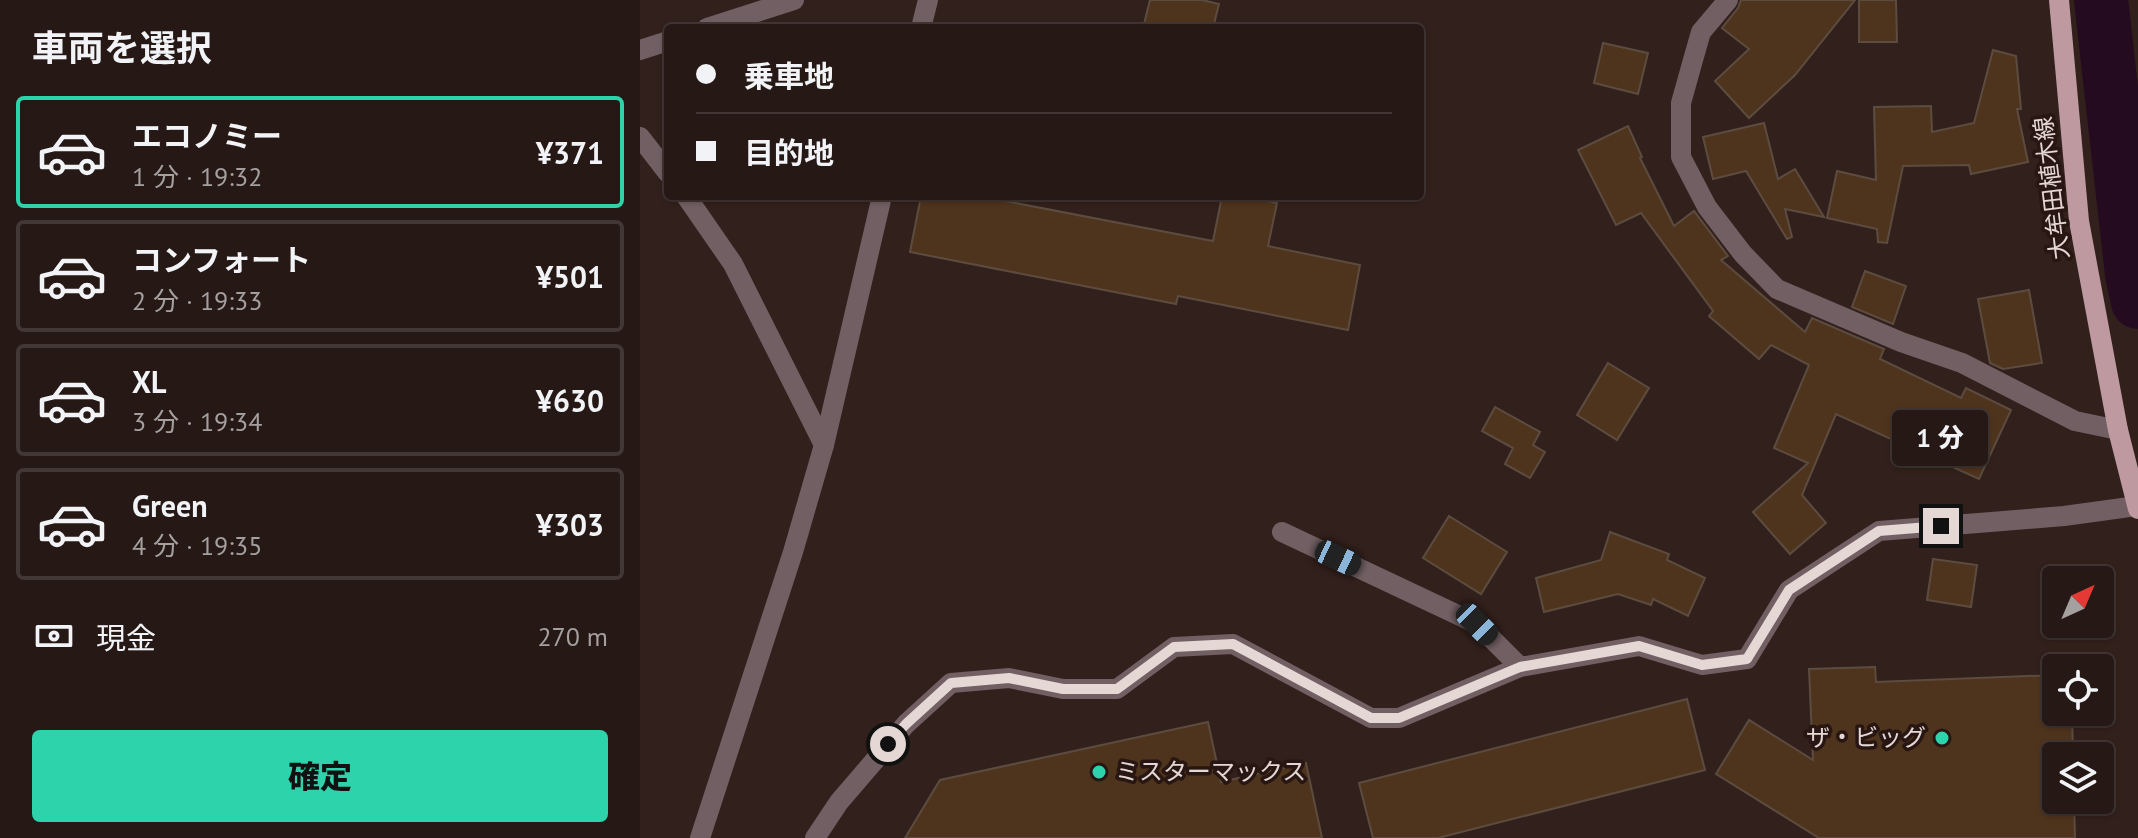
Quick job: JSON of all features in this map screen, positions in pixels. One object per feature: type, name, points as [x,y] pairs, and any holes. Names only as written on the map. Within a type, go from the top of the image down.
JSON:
[{"type":"main road","name":"大牟田植木線","points":[[2059,0],[2079,221],[2118,430],[2138,507]]},
{"type":"street","points":[[719,24],[792,0]]},
{"type":"street","points":[[922,24],[928,0]]},
{"type":"street","points":[[1728,0],[1701,32],[1681,103],[1681,157],[1707,207],[1743,254],[1777,289],[1901,342],[1962,363],[2075,421],[2118,430]]},
{"type":"street","points":[[640,50],[664,42]]},
{"type":"street","points":[[640,137],[664,168]]},
{"type":"street","points":[[689,200],[733,264],[824,445]]},
{"type":"street","points":[[700,838],[793,552],[824,445],[881,200]]},
{"type":"street","points":[[815,838],[839,802],[906,724],[951,683],[1009,678],[1063,689],[1117,689],[1174,647],[1233,644],[1371,718],[1399,718],[1520,667],[1639,646],[1702,665],[1747,659],[1789,590],[1879,531],[2138,507]]},
{"type":"street","points":[[1282,532],[1477,624],[1520,667]]},
{"type":"building","points":[[1150,0],[1202,0],[1219,4],[1214,24],[1144,24]]},
{"type":"building","points":[[1741,0],[1855,0],[1795,75],[1749,118],[1715,81],[1749,49],[1722,28]]},
{"type":"building","points":[[1859,0],[1896,0],[1897,42],[1859,42]]},
{"type":"building","points":[[1603,43],[1648,53],[1638,94],[1594,83]]},
{"type":"building","points":[[1993,50],[2016,56],[2021,109],[2017,109],[2028,162],[1971,174],[1969,165],[1903,166],[1887,243],[1878,242],[1877,229],[1827,218],[1837,171],[1876,180],[1874,107],[1931,106],[1932,132],[1974,123]]},
{"type":"building","points":[[1764,123],[1778,179],[1795,169],[1824,217],[1785,209],[1792,237],[1787,239],[1746,171],[1713,179],[1703,137]]},
{"type":"building","points":[[1628,126],[1640,158],[1674,226],[1694,211],[1728,256],[1721,260],[1805,332],[1812,318],[1884,349],[1880,359],[1961,398],[1966,388],[2011,410],[1979,479],[1836,414],[1802,495],[1826,523],[1790,554],[1753,512],[1808,463],[1774,448],[1809,365],[1771,345],[1759,359],[1709,316],[1713,311],[1641,213],[1616,225],[1578,150]]},
{"type":"building","points":[[920,200],[1000,200],[1213,241],[1221,200],[1262,200],[1277,203],[1268,246],[1360,265],[1348,330],[1178,296],[1176,304],[910,252]]},
{"type":"building","points":[[1865,271],[1906,286],[1893,324],[1852,307]]},
{"type":"building","points":[[2029,290],[2042,363],[2003,369],[1990,363],[1978,299]]},
{"type":"building","points":[[1608,363],[1649,388],[1617,440],[1577,415]]},
{"type":"building","points":[[1495,407],[1540,432],[1533,445],[1545,452],[1530,478],[1505,464],[1513,448],[1482,431]]},
{"type":"building","points":[[1449,516],[1507,552],[1481,594],[1423,558]]},
{"type":"building","points":[[1610,532],[1669,554],[1667,560],[1705,578],[1688,616],[1653,599],[1651,605],[1618,594],[1544,612],[1536,578],[1601,560]]},
{"type":"building","points":[[1933,559],[1977,565],[1971,607],[1927,600]]},
{"type":"building","name":"ザ・ビッグ","points":[[1875,667],[1876,682],[2042,676],[2042,726],[2072,726],[2073,742],[2042,742],[2042,814],[2074,814],[2075,838],[1819,838],[1716,774],[1749,720],[1813,760],[1809,669]]},
{"type":"building","points":[[1687,699],[1705,770],[1438,838],[1373,838],[1359,783]]},
{"type":"building","name":"ミスターマックス","points":[[1208,722],[1221,782],[1306,763],[1322,838],[905,838],[940,780]]},
{"type":"waterway","points":[[2101,0],[2132,274],[2138,302]]},
{"type":"place","name":"ザ・ビッグ","points":[[1942,738]]},
{"type":"place","name":"ミスターマックス","points":[[1099,772]]},
{"type":"route","points":[[888,744],[951,683],[1009,678],[1063,689],[1117,689],[1174,647],[1233,644],[1371,718],[1399,718],[1520,667],[1639,646],[1702,665],[1747,659],[1789,590],[1879,531],[1941,526]]}]
